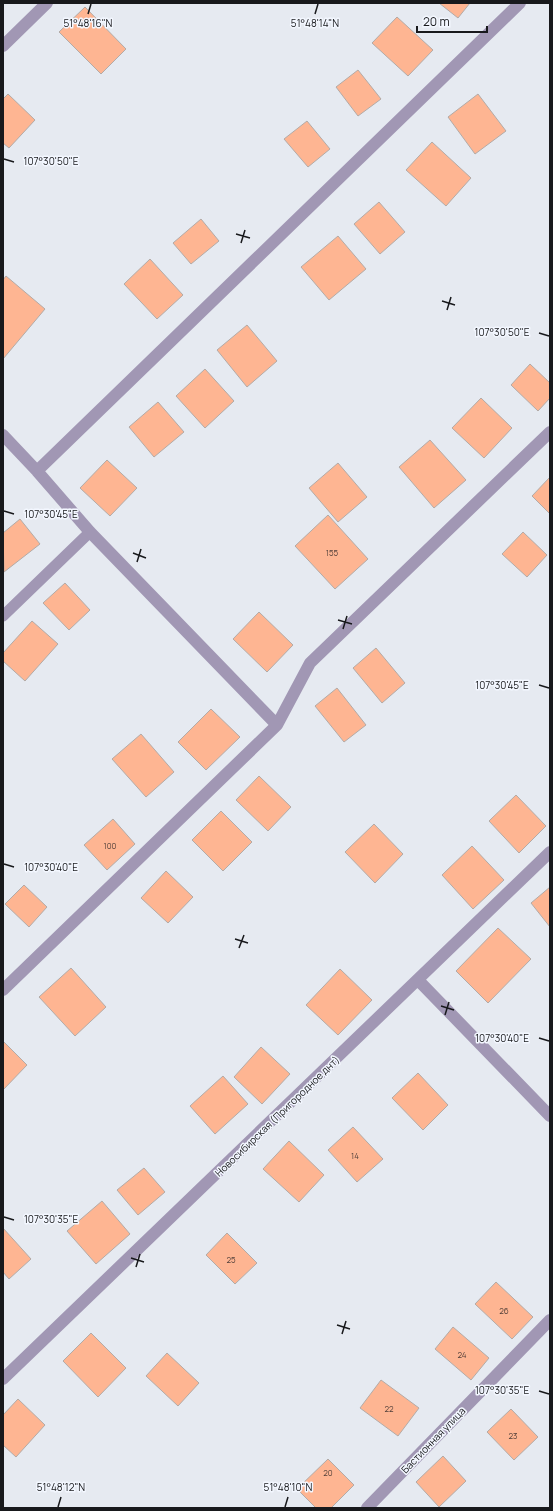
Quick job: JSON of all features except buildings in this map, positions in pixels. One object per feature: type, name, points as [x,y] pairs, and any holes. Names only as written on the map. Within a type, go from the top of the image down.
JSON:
[{"type":"street","points":[[3,46],[47,3]]},
{"type":"street","points":[[37,471],[520,3]]},
{"type":"street","points":[[3,990],[277,725],[310,662],[550,432]]},
{"type":"street","points":[[3,435],[37,471],[90,532],[277,725]]},
{"type":"street","name":"Новосибирская (Пригородное днт)","points":[[3,1379],[550,852]]},
{"type":"street","points":[[418,980],[550,1116]]},
{"type":"street","name":"Бастионная улица","points":[[367,1508],[550,1320]]},
{"type":"lane","points":[[3,616],[90,532]]}]
